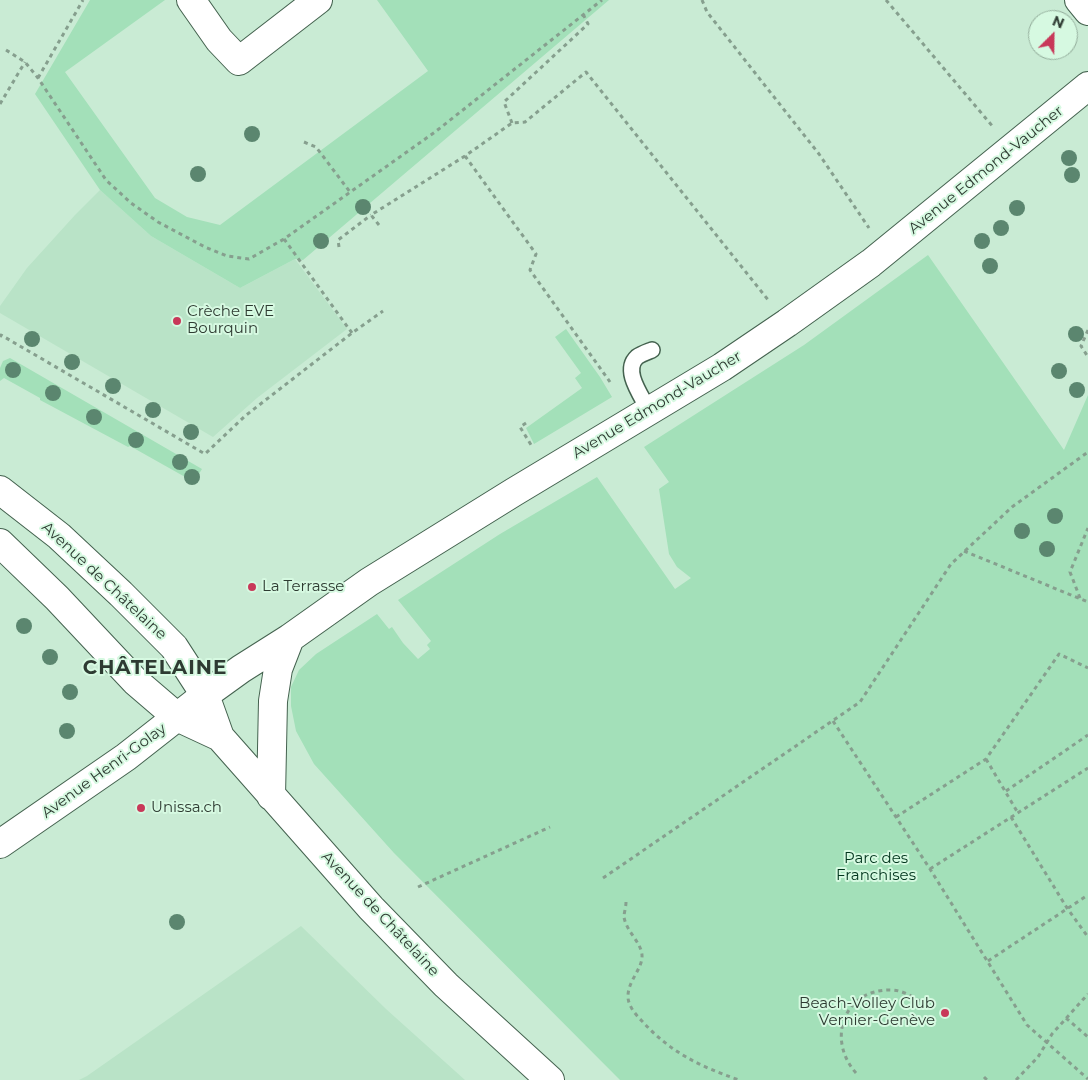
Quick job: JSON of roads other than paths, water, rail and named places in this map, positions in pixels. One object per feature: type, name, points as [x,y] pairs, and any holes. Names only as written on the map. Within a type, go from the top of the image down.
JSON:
[{"type":"street","points":[[191,0],[219,40],[238,61],[318,0]]},
{"type":"street","points":[[1079,0],[1088,11]]},
{"type":"street","name":"Avenue Edmond-Vaucher","points":[[205,695],[376,577],[722,367],[871,263],[1088,86]]},
{"type":"street","name":"Avenue de Châtelaine","points":[[0,490],[59,536],[174,647],[205,695],[220,737],[271,796],[370,908],[446,985],[550,1080]]},
{"type":"street","name":"Avenue de Châtelaine","points":[[0,543],[57,598],[135,681],[177,717],[220,737]]},
{"type":"street","points":[[271,796],[273,701],[278,669],[290,638]]},
{"type":"street","name":"Avenue Henri-Golay","points":[[0,844],[126,758],[205,695]]},
{"type":"lane","points":[[650,411],[631,375],[631,365],[638,357],[652,350]]},
{"type":"place","name":"Crèche EVE Bourquin","points":[[177,321]]},
{"type":"place","name":"La Terrasse","points":[[252,587]]},
{"type":"place","name":"Unissa.ch","points":[[141,808]]},
{"type":"place","name":"Beach-Volley Club Vernier-Genève","points":[[945,1013]]},
{"type":"district","name":"CHÂTELAINE","points":[[155,668]]},
{"type":"park label","name":"Parc des Franchises","points":[[876,868]]}]
